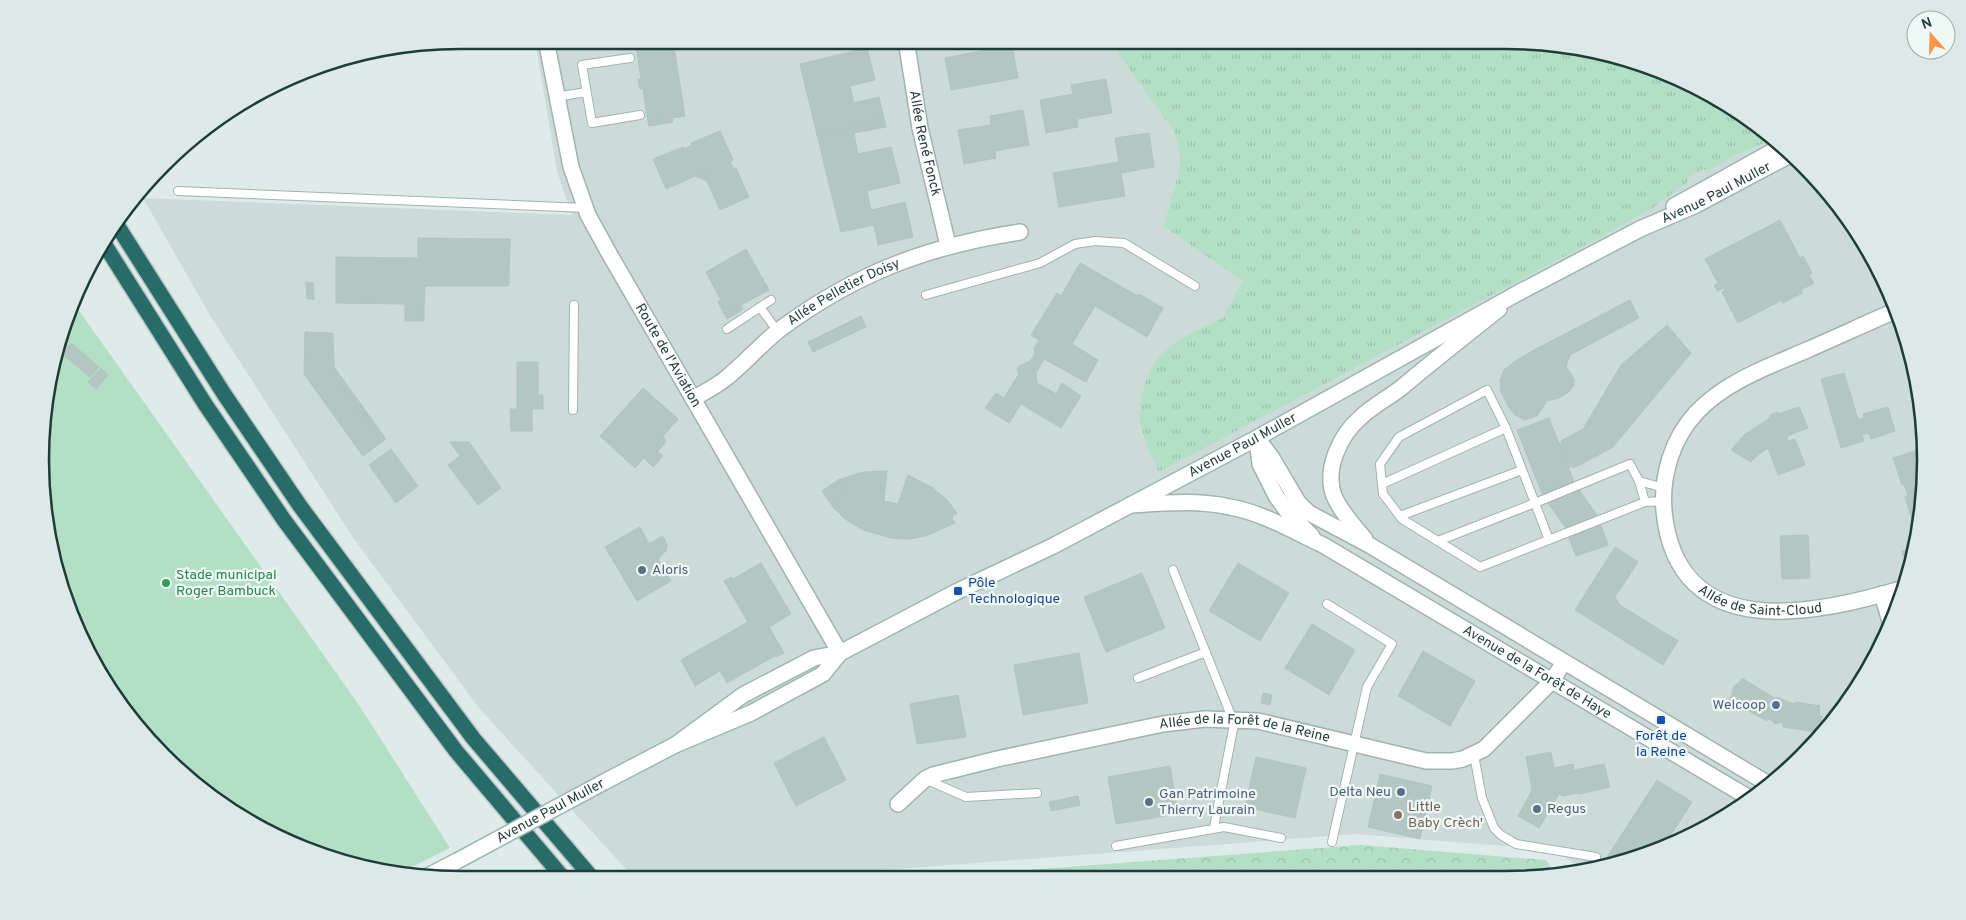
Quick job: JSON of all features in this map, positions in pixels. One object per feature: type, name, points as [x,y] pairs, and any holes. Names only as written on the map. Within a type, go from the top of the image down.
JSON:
[{"type":"highway","points":[[120,229],[224,394],[300,506],[473,738],[586,871]]},
{"type":"highway","points":[[107,249],[205,404],[284,520],[456,751],[557,871]]},
{"type":"street","name":"Route de l'Aviation","points":[[548,49],[570,160],[586,208],[610,255],[840,653]]},
{"type":"street","name":"Allée René Fonck","points":[[907,49],[920,128],[948,246]]},
{"type":"street","name":"Avenue Paul Muller","points":[[1640,229],[1692,195],[1775,150]]},
{"type":"street","name":"Avenue Paul Muller","points":[[439,870],[675,745],[743,694],[814,658],[840,653],[958,591],[1053,546],[1257,438],[1518,293],[1640,229],[1696,205],[1785,158]]},
{"type":"street","name":"Allée Pelletier Doisy","points":[[693,399],[725,379],[778,332],[816,305],[860,280],[902,262],[948,246],[1020,232]]},
{"type":"street","name":"Avenue de la Forêt de Haye","points":[[1371,546],[1344,514],[1334,495],[1332,468],[1338,447],[1345,433],[1360,417],[1398,390],[1518,293]]},
{"type":"street","name":"Allée de Saint-Cloud","points":[[1890,313],[1742,378],[1712,398],[1695,414],[1675,444],[1668,464],[1664,494],[1665,522],[1679,562],[1700,589],[1724,602],[1748,610],[1785,612],[1826,608],[1896,590]]},
{"type":"street","name":"Avenue de la Forêt de Haye","points":[[1257,438],[1260,464],[1276,496],[1287,511],[1322,545]]},
{"type":"street","name":"Avenue de la Forêt de Haye","points":[[1257,438],[1272,458],[1298,502],[1309,513],[1371,546],[1763,781]]},
{"type":"street","name":"Avenue de la Forêt de Haye","points":[[1130,505],[1189,502],[1230,507],[1263,516],[1322,545],[1743,795]]},
{"type":"street","points":[[1882,594],[1887,613]]},
{"type":"street","name":"Allée de la Forêt de la Reine","points":[[898,804],[925,779],[933,775],[997,759],[1163,724],[1205,719],[1234,718],[1258,720],[1426,761],[1452,761],[1474,755],[1484,749],[1552,681],[1564,662]]},
{"type":"lane","points":[[630,58],[582,66],[586,92],[592,123],[640,115]]},
{"type":"lane","points":[[556,97],[586,92]]},
{"type":"lane","points":[[178,191],[586,208]]},
{"type":"lane","points":[[926,295],[1040,264],[1075,244],[1096,241],[1124,243],[1195,286]]},
{"type":"lane","points":[[727,329],[771,300]]},
{"type":"lane","points":[[573,410],[574,305]]},
{"type":"lane","points":[[760,308],[778,332]]},
{"type":"lane","points":[[1549,540],[1506,428],[1487,390],[1398,437],[1380,464],[1383,494],[1400,516],[1480,567],[1549,540],[1645,502],[1664,494]]},
{"type":"lane","points":[[1382,484],[1506,428]]},
{"type":"lane","points":[[1438,541],[1630,464],[1639,481],[1645,502]]},
{"type":"lane","points":[[1400,516],[1522,470]]},
{"type":"lane","points":[[1639,481],[1664,494]]},
{"type":"lane","points":[[1173,570],[1234,718],[1214,827]]},
{"type":"lane","points":[[1327,604],[1392,644],[1367,687],[1332,842]]},
{"type":"lane","points":[[1138,678],[1206,652]]},
{"type":"lane","points":[[1474,755],[1482,798],[1494,828],[1501,835],[1516,844],[1596,857]]},
{"type":"lane","points":[[925,779],[966,797],[1038,793]]},
{"type":"lane","points":[[1116,846],[1214,827],[1224,827],[1281,838]]},
{"type":"shaded area","points":[[537,49],[1116,49],[1174,132],[1180,151],[1179,172],[1163,226],[1244,281],[1222,318],[1189,334],[1511,284],[1612,231],[1689,181],[1687,178],[1704,169],[1706,172],[1736,155],[1766,142],[1797,169],[1848,232],[1875,278],[1895,328],[1903,354],[1914,406],[1917,460],[1914,514],[1903,566],[1886,617],[1862,666],[1832,710],[1797,751],[1756,786],[1712,816],[1663,840],[1612,857],[1576,865],[1555,850],[1356,834],[871,871],[628,871],[479,708],[354,539],[211,317],[143,199],[572,215],[557,171]]},
{"type":"green space","points":[[1116,49],[1506,49],[1560,52],[1612,63],[1663,80],[1712,104],[1766,142],[1736,155],[1706,172],[1704,169],[1688,178],[1689,181],[1654,207],[1612,231],[1159,472],[1148,450],[1140,422],[1141,396],[1150,370],[1161,354],[1189,334],[1222,318],[1243,281],[1163,226],[1179,172],[1180,151],[1174,132]]},
{"type":"green space","name":"Stade municipal Roger Bambuck","points":[[78,309],[359,705],[450,848],[409,868],[406,868],[354,857],[303,840],[278,829],[232,802],[189,769],[151,731],[118,688],[91,642],[80,617],[63,566],[52,514],[49,460],[52,406],[63,354]]},
{"type":"green space","points":[[1361,845],[1546,860],[1551,869],[1506,871],[1014,871]]},
{"type":"building","points":[[636,49],[674,49],[685,116],[672,118],[673,122],[661,124],[661,119],[648,122],[643,89],[640,89],[638,79],[641,79]]},
{"type":"building","points":[[867,49],[875,80],[850,86],[854,103],[879,97],[884,118],[817,135],[800,64]]},
{"type":"building","points":[[992,49],[1013,49],[1018,78],[951,90],[945,58]]},
{"type":"building","points":[[1106,79],[1112,113],[1077,119],[1078,127],[1046,133],[1040,100],[1073,94],[1071,85]]},
{"type":"building","points":[[1023,110],[1029,145],[995,151],[996,158],[964,164],[958,130],[991,125],[990,116]]},
{"type":"building","points":[[884,118],[886,127],[854,133],[858,154],[891,147],[900,183],[867,191],[871,210],[905,202],[913,237],[878,245],[874,225],[841,232],[817,135]]},
{"type":"building","points":[[661,119],[661,124],[649,126],[648,122]]},
{"type":"building","points":[[720,131],[733,160],[730,161],[734,169],[736,168],[749,197],[720,210],[707,181],[709,180],[706,171],[703,172],[702,170],[694,174],[695,176],[666,189],[653,159],[683,147],[684,149],[692,145],[691,143]]},
{"type":"building","points":[[1149,133],[1154,167],[1121,173],[1125,196],[1059,207],[1053,173],[1119,162],[1115,138]]},
{"type":"building","points":[[702,170],[703,172],[706,171],[709,180],[707,181],[695,176],[694,174]]},
{"type":"building","points":[[1780,220],[1800,258],[1803,256],[1812,273],[1809,275],[1814,283],[1801,290],[1802,293],[1783,303],[1782,300],[1738,323],[1722,292],[1725,291],[1724,288],[1718,291],[1714,285],[1718,283],[1705,259]]},
{"type":"building","points":[[418,238],[510,239],[509,286],[425,286],[424,305],[418,305],[418,321],[405,321],[405,304],[336,303],[336,257],[418,258]]},
{"type":"building","points":[[746,249],[769,290],[741,305],[743,309],[739,312],[720,306],[718,302],[721,300],[706,272]]},
{"type":"building","points":[[1080,263],[1163,308],[1147,337],[1095,306],[1072,344],[1098,360],[1086,382],[1044,359],[1036,373],[1037,383],[1056,394],[1062,383],[1081,396],[1061,428],[1021,404],[1009,423],[985,408],[996,393],[1004,398],[1019,374],[1017,369],[1019,366],[1030,361],[1035,354],[1034,348],[1039,340],[1031,335],[1057,293],[1061,296]]},
{"type":"building","points":[[306,282],[313,283],[314,299],[307,299]]},
{"type":"building","points":[[1630,300],[1639,318],[1570,355],[1566,366],[1574,379],[1574,385],[1569,392],[1559,398],[1547,401],[1537,416],[1525,420],[1515,415],[1501,392],[1500,380],[1504,370],[1534,350]]},
{"type":"building","points":[[418,305],[424,305],[424,321],[418,321]]},
{"type":"building","points":[[720,306],[729,309],[739,312],[727,319]]},
{"type":"building","points":[[861,316],[866,327],[813,352],[808,342]]},
{"type":"building","points":[[1667,325],[1691,353],[1612,448],[1573,468],[1572,466],[1568,468],[1559,444],[1562,443],[1561,441],[1583,429],[1621,365]]},
{"type":"building","points":[[305,332],[328,333],[328,368],[382,442],[363,456],[304,374]]},
{"type":"building","points":[[328,333],[333,333],[334,367],[386,439],[382,442],[328,368]]},
{"type":"building","points":[[71,343],[99,367],[90,377],[63,355],[64,350]]},
{"type":"building","points":[[517,362],[538,362],[538,395],[543,395],[543,409],[532,409],[532,431],[511,431],[510,409],[517,409]]},
{"type":"building","points":[[101,368],[108,375],[96,389],[88,382]]},
{"type":"building","points":[[1844,373],[1858,419],[1864,418],[1863,414],[1888,407],[1895,431],[1871,439],[1869,433],[1862,435],[1864,441],[1841,448],[1821,379]]},
{"type":"building","points":[[643,388],[678,419],[653,448],[663,456],[653,467],[644,458],[635,468],[600,436]]},
{"type":"building","points":[[1799,407],[1808,428],[1787,436],[1788,441],[1795,439],[1805,465],[1778,475],[1768,448],[1751,462],[1731,450],[1744,435],[1771,417],[1770,415]]},
{"type":"building","points":[[1549,418],[1575,484],[1597,515],[1608,545],[1576,556],[1565,527],[1543,496],[1517,430]]},
{"type":"building","points":[[663,436],[666,442],[657,452],[653,448]]},
{"type":"building","points":[[450,442],[469,442],[501,488],[478,505],[448,465],[460,456]]},
{"type":"building","points":[[391,449],[418,486],[396,503],[369,465]]},
{"type":"building","points":[[1917,450],[1912,522],[1905,496],[1908,496],[1904,484],[1902,485],[1893,458]]},
{"type":"building","points":[[887,471],[884,501],[898,504],[908,475],[933,488],[947,500],[957,513],[952,519],[955,523],[926,536],[909,539],[891,538],[863,530],[845,519],[833,507],[839,501],[842,488],[838,480],[863,472]]},
{"type":"building","points":[[838,480],[842,488],[839,501],[833,507],[822,491]]},
{"type":"building","name":"Aloris","points":[[640,527],[649,544],[662,536],[665,539],[666,551],[658,559],[671,581],[637,601],[605,547]]},
{"type":"building","points":[[1808,535],[1810,578],[1782,579],[1780,536]]},
{"type":"building","points":[[1615,547],[1638,562],[1615,597],[1620,605],[1678,641],[1663,665],[1575,610]]},
{"type":"building","points":[[1907,549],[1905,559],[1902,551]]},
{"type":"building","points":[[761,563],[791,614],[769,627],[784,653],[775,656],[727,683],[720,671],[695,686],[681,660],[748,622],[724,581],[732,577],[733,579]]},
{"type":"building","points":[[1238,563],[1289,593],[1260,641],[1209,611]]},
{"type":"building","points":[[1142,573],[1165,628],[1106,652],[1084,597]]},
{"type":"building","points":[[1312,624],[1355,650],[1329,695],[1285,668]]},
{"type":"building","points":[[1423,651],[1475,681],[1450,726],[1398,696]]},
{"type":"building","points":[[1079,653],[1088,703],[1023,715],[1014,665]]},
{"type":"building","name":"Welcoop","points":[[1742,678],[1776,699],[1777,697],[1795,704],[1796,702],[1820,706],[1819,714],[1822,717],[1821,721],[1817,724],[1814,732],[1783,727],[1782,722],[1775,724],[1770,718],[1767,721],[1729,700],[1733,692],[1732,690]]},
{"type":"building","points":[[1263,693],[1272,695],[1270,705],[1261,703]]},
{"type":"building","points":[[958,695],[966,737],[917,744],[910,704]]},
{"type":"building","points":[[824,737],[846,780],[796,806],[774,763]]},
{"type":"building","points":[[1551,752],[1554,768],[1573,764],[1574,770],[1604,764],[1610,787],[1580,794],[1563,796],[1559,794],[1539,828],[1518,816],[1532,790],[1526,757]]},
{"type":"building","points":[[1256,757],[1306,768],[1295,818],[1245,807]]},
{"type":"building","points":[[1170,766],[1178,814],[1116,824],[1108,777]]},
{"type":"building","points":[[1380,774],[1432,786],[1420,839],[1368,827]]},
{"type":"building","points":[[1657,780],[1692,802],[1670,837],[1606,858]]},
{"type":"building","points":[[1078,796],[1080,805],[1051,811],[1049,802]]},
{"type":"place","name":"Aloris","points":[[642,570]]},
{"type":"place","name":"Stade municipal Roger Bambuck","points":[[166,583]]},
{"type":"place","name":"Pôle Technologique","points":[[958,591]]},
{"type":"place","name":"Welcoop","points":[[1776,705]]},
{"type":"place","name":"Forêt de la Reine","points":[[1661,720]]},
{"type":"place","name":"Delta Neu","points":[[1401,792]]},
{"type":"place","name":"Gan Patrimoine Thierry Laurain","points":[[1149,802]]},
{"type":"place","name":"Regus","points":[[1537,809]]},
{"type":"place","name":"Little Baby Crèch'","points":[[1398,815]]}]
